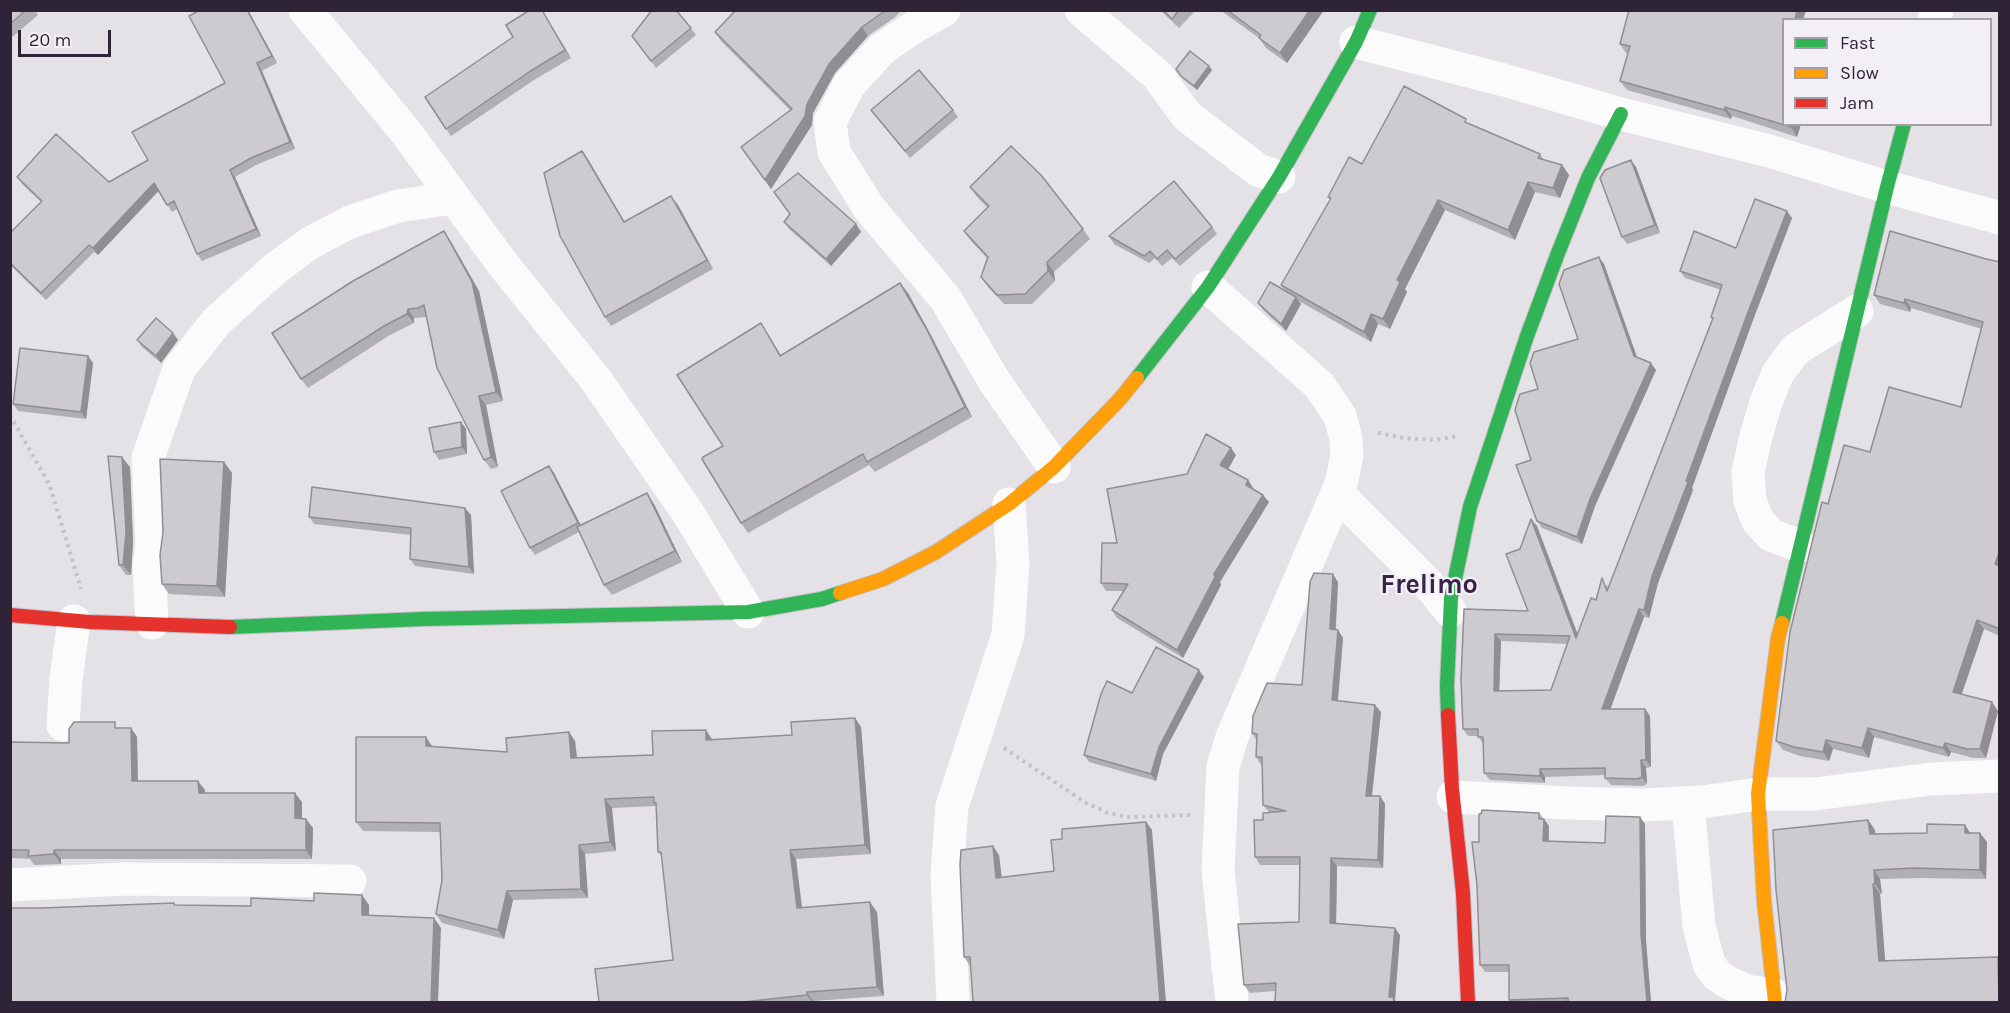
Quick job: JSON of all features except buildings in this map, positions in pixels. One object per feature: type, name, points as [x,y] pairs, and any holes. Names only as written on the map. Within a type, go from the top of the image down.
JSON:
[{"type":"street","points":[[305,10],[405,131],[502,263],[596,380],[688,513],[748,612]]},
{"type":"street","points":[[944,10],[882,49],[849,85],[830,122],[834,152],[869,208],[945,298],[995,382],[1054,467]]},
{"type":"street","points":[[1081,10],[1157,75],[1187,116],[1258,170],[1279,177]]},
{"type":"street","points":[[10,615],[82,621],[239,628],[423,619],[748,612],[822,600],[883,579],[936,552],[1009,504],[1054,467],[1120,399],[1208,288],[1279,177],[1356,42],[1370,10]]},
{"type":"street","points":[[1356,42],[1504,80],[1621,114],[1769,151],[2000,218]]},
{"type":"street","points":[[1468,1002],[1463,893],[1453,797],[1447,686],[1451,598],[1470,507],[1495,431],[1558,253],[1588,178],[1621,114]]},
{"type":"street","points":[[1688,803],[1699,926],[1709,964],[1717,975],[1729,983],[1775,999],[1764,901],[1758,794],[1778,638],[1903,126]]},
{"type":"street","points":[[152,623],[149,565],[152,543],[148,458],[178,369],[218,321],[276,268],[310,243],[350,222],[398,206],[454,198]]},
{"type":"street","points":[[1208,288],[1319,385],[1340,419],[1346,439],[1347,455],[1338,493],[1232,737],[1223,767],[1218,871],[1232,1002]]},
{"type":"street","points":[[1800,546],[1771,535],[1758,521],[1750,501],[1748,473],[1755,440],[1766,402],[1778,373],[1795,350],[1857,311]]},
{"type":"street","points":[[1338,493],[1429,585],[1450,611]]},
{"type":"street","points":[[953,1002],[947,874],[952,806],[1008,635],[1012,564],[1009,504]]},
{"type":"street","points":[[63,725],[66,680],[82,621]]},
{"type":"street","points":[[1453,797],[1643,805],[1688,803],[1758,794],[1815,794],[1931,779],[2000,776]]},
{"type":"street","points":[[10,885],[123,879],[350,881]]},
{"type":"path","points":[[10,416],[50,486],[82,621]]},
{"type":"path","points":[[1340,419],[1373,432],[1404,438],[1435,440],[1495,431]]},
{"type":"path","points":[[977,730],[1077,798],[1108,813],[1126,817],[1221,814]]},
{"type":"traffic: fast","points":[[1137,378],[1208,287],[1279,177],[1356,42],[1370,10]]},
{"type":"traffic: fast","points":[[1448,715],[1451,598],[1470,507],[1527,336],[1558,253],[1588,178],[1621,114]]},
{"type":"traffic: fast","points":[[1782,623],[1903,126]]},
{"type":"traffic: fast","points":[[230,627],[423,619],[748,612],[822,599],[840,593]]},
{"type":"traffic: slow","points":[[840,593],[883,579],[936,552],[1009,504],[1054,467],[1120,399],[1137,378]]},
{"type":"traffic: slow","points":[[1775,1002],[1764,901],[1758,794],[1778,638],[1782,623]]},
{"type":"traffic: jam","points":[[10,615],[90,622],[230,627]]},
{"type":"traffic: jam","points":[[1448,715],[1452,788],[1463,893],[1468,1002]]},
{"type":"district","name":"Frelimo","points":[[1429,585]]}]
